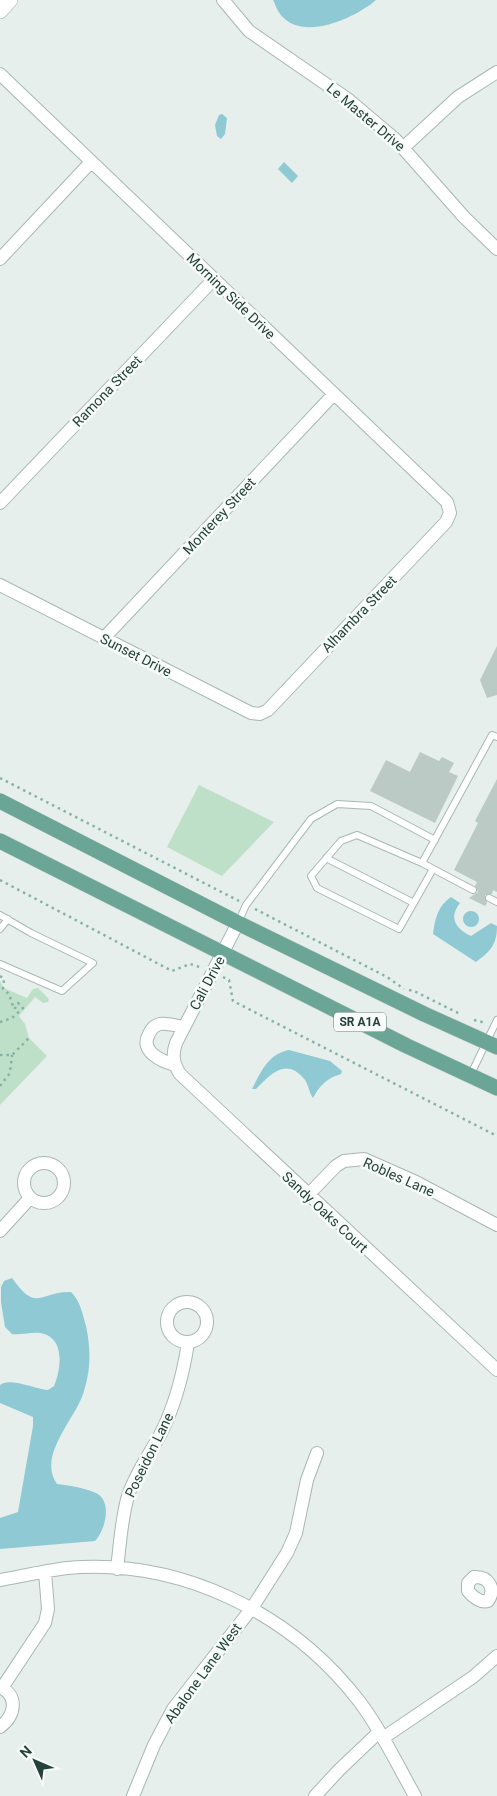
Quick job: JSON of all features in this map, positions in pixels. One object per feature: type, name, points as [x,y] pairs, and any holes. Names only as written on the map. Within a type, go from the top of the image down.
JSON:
[{"type":"main road","name":"SR A1A","points":[[0,800],[238,923],[424,1014],[492,1044]]},
{"type":"main road","name":"SR A1A","points":[[0,841],[407,1046],[471,1074],[497,1088]]},
{"type":"street","points":[[0,11],[10,0]]},
{"type":"street","name":"Le Master Drive","points":[[223,0],[249,31],[349,100],[404,148],[464,216],[497,249]]},
{"type":"street","points":[[404,148],[458,97],[497,72]]},
{"type":"street","name":"Morning Side Drive","points":[[0,74],[447,502],[450,513],[446,522]]},
{"type":"street","points":[[0,259],[91,162]]},
{"type":"street","name":"Ramona Street","points":[[0,503],[214,279]]},
{"type":"street","name":"Monterey Street","points":[[104,638],[334,394]]},
{"type":"street","name":"Alhambra Street","points":[[272,706],[446,522]]},
{"type":"street","name":"Sunset Drive","points":[[0,585],[251,713],[260,714],[272,706]]},
{"type":"street","name":"Cali Drive","points":[[174,1065],[176,1043],[238,923]]},
{"type":"street","points":[[174,1065],[164,1062],[150,1052],[147,1048],[147,1036],[154,1026],[160,1024],[184,1027]]},
{"type":"street","name":"Sandy Oaks Court","points":[[174,1065],[180,1074],[308,1195],[497,1370]]},
{"type":"street","name":"Robles Lane","points":[[308,1195],[336,1166],[349,1160],[364,1159],[416,1182],[497,1225]]},
{"type":"street","points":[[0,1231],[30,1198]]},
{"type":"street","name":"Poseidon Lane","points":[[117,1569],[121,1529],[128,1496],[137,1473],[170,1414],[178,1391],[188,1343]]},
{"type":"street","name":"Abalone Lane West","points":[[133,1796],[154,1745],[173,1709],[252,1608],[296,1533],[307,1480],[318,1453]]},
{"type":"street","points":[[0,1580],[68,1568],[117,1569],[178,1579],[209,1588],[252,1608],[278,1624],[318,1656],[360,1702],[415,1796]]},
{"type":"street","points":[[0,1728],[11,1716],[13,1710],[11,1696],[1,1688],[45,1623],[48,1609],[45,1572]]},
{"type":"street","points":[[315,1796],[338,1770],[381,1735],[473,1677],[497,1656]]},
{"type":"lane","points":[[422,863],[492,735],[497,737]]},
{"type":"lane","points":[[238,923],[246,905],[311,820],[337,804],[371,806],[435,840]]},
{"type":"lane","points":[[433,869],[399,929],[317,888],[311,876],[341,840],[357,836],[422,863],[473,890]]},
{"type":"lane","points":[[326,858],[414,903]]},
{"type":"lane","points":[[489,898],[497,902]]},
{"type":"lane","points":[[0,915],[93,963],[62,991],[0,964]]},
{"type":"lane","points":[[0,929],[8,920]]},
{"type":"lane","points":[[471,1074],[492,1044],[497,1020]]},
{"type":"path","points":[[0,880],[172,971],[190,964],[213,971],[229,980],[233,1001],[497,1136]]},
{"type":"path","points":[[0,976],[4,979],[3,989],[9,994],[13,1006]]},
{"type":"path","points":[[0,1022],[12,1018],[22,1008],[18,1003],[14,1010]]},
{"type":"path","points":[[0,1086],[10,1073],[12,1055],[29,1038]]},
{"type":"path","points":[[0,1055],[12,1055]]},
{"type":"green space","points":[[199,785],[274,822],[222,876],[167,847]]},
{"type":"green space","points":[[0,981],[4,988],[27,998],[33,989],[38,988],[49,999],[48,1002],[43,1003],[35,997],[19,1016],[25,1024],[29,1038],[47,1056],[0,1105]]},
{"type":"water","points":[[273,0],[376,0],[342,20],[328,25],[301,27],[290,22],[280,14]]},
{"type":"water","points":[[222,114],[227,118],[225,134],[221,139],[217,136],[215,125],[219,115]]},
{"type":"water","points":[[284,162],[298,176],[292,183],[278,169]]},
{"type":"water","points":[[451,897],[460,903],[456,908],[454,918],[455,923],[461,930],[471,936],[491,923],[497,926],[496,938],[492,947],[476,962],[433,934],[438,913],[443,904]]},
{"type":"water","points":[[471,911],[477,913],[479,919],[477,925],[471,927],[465,925],[463,919],[465,913]]},
{"type":"water","points":[[289,1050],[330,1061],[342,1071],[341,1074],[324,1083],[313,1098],[305,1080],[291,1069],[279,1070],[256,1089],[252,1089],[262,1070],[270,1060],[276,1055]]},
{"type":"water","points":[[12,1278],[21,1289],[34,1298],[71,1292],[82,1312],[89,1343],[88,1377],[79,1404],[54,1450],[52,1473],[57,1484],[87,1490],[101,1497],[106,1509],[106,1516],[102,1530],[95,1541],[0,1549],[0,1518],[18,1512],[33,1417],[0,1403],[0,1385],[9,1382],[48,1390],[54,1386],[60,1363],[58,1347],[48,1336],[40,1333],[12,1334],[5,1327],[1,1287],[4,1281]]},
{"type":"building","points":[[497,646],[497,695],[487,698],[480,680]]},
{"type":"building","points":[[420,752],[439,761],[442,757],[454,763],[449,772],[458,776],[435,823],[370,791],[386,760],[410,772]]},
{"type":"building","points":[[497,779],[497,892],[493,890],[492,894],[485,895],[487,903],[485,906],[469,898],[478,892],[475,886],[477,882],[454,870],[478,823],[475,821]]}]
